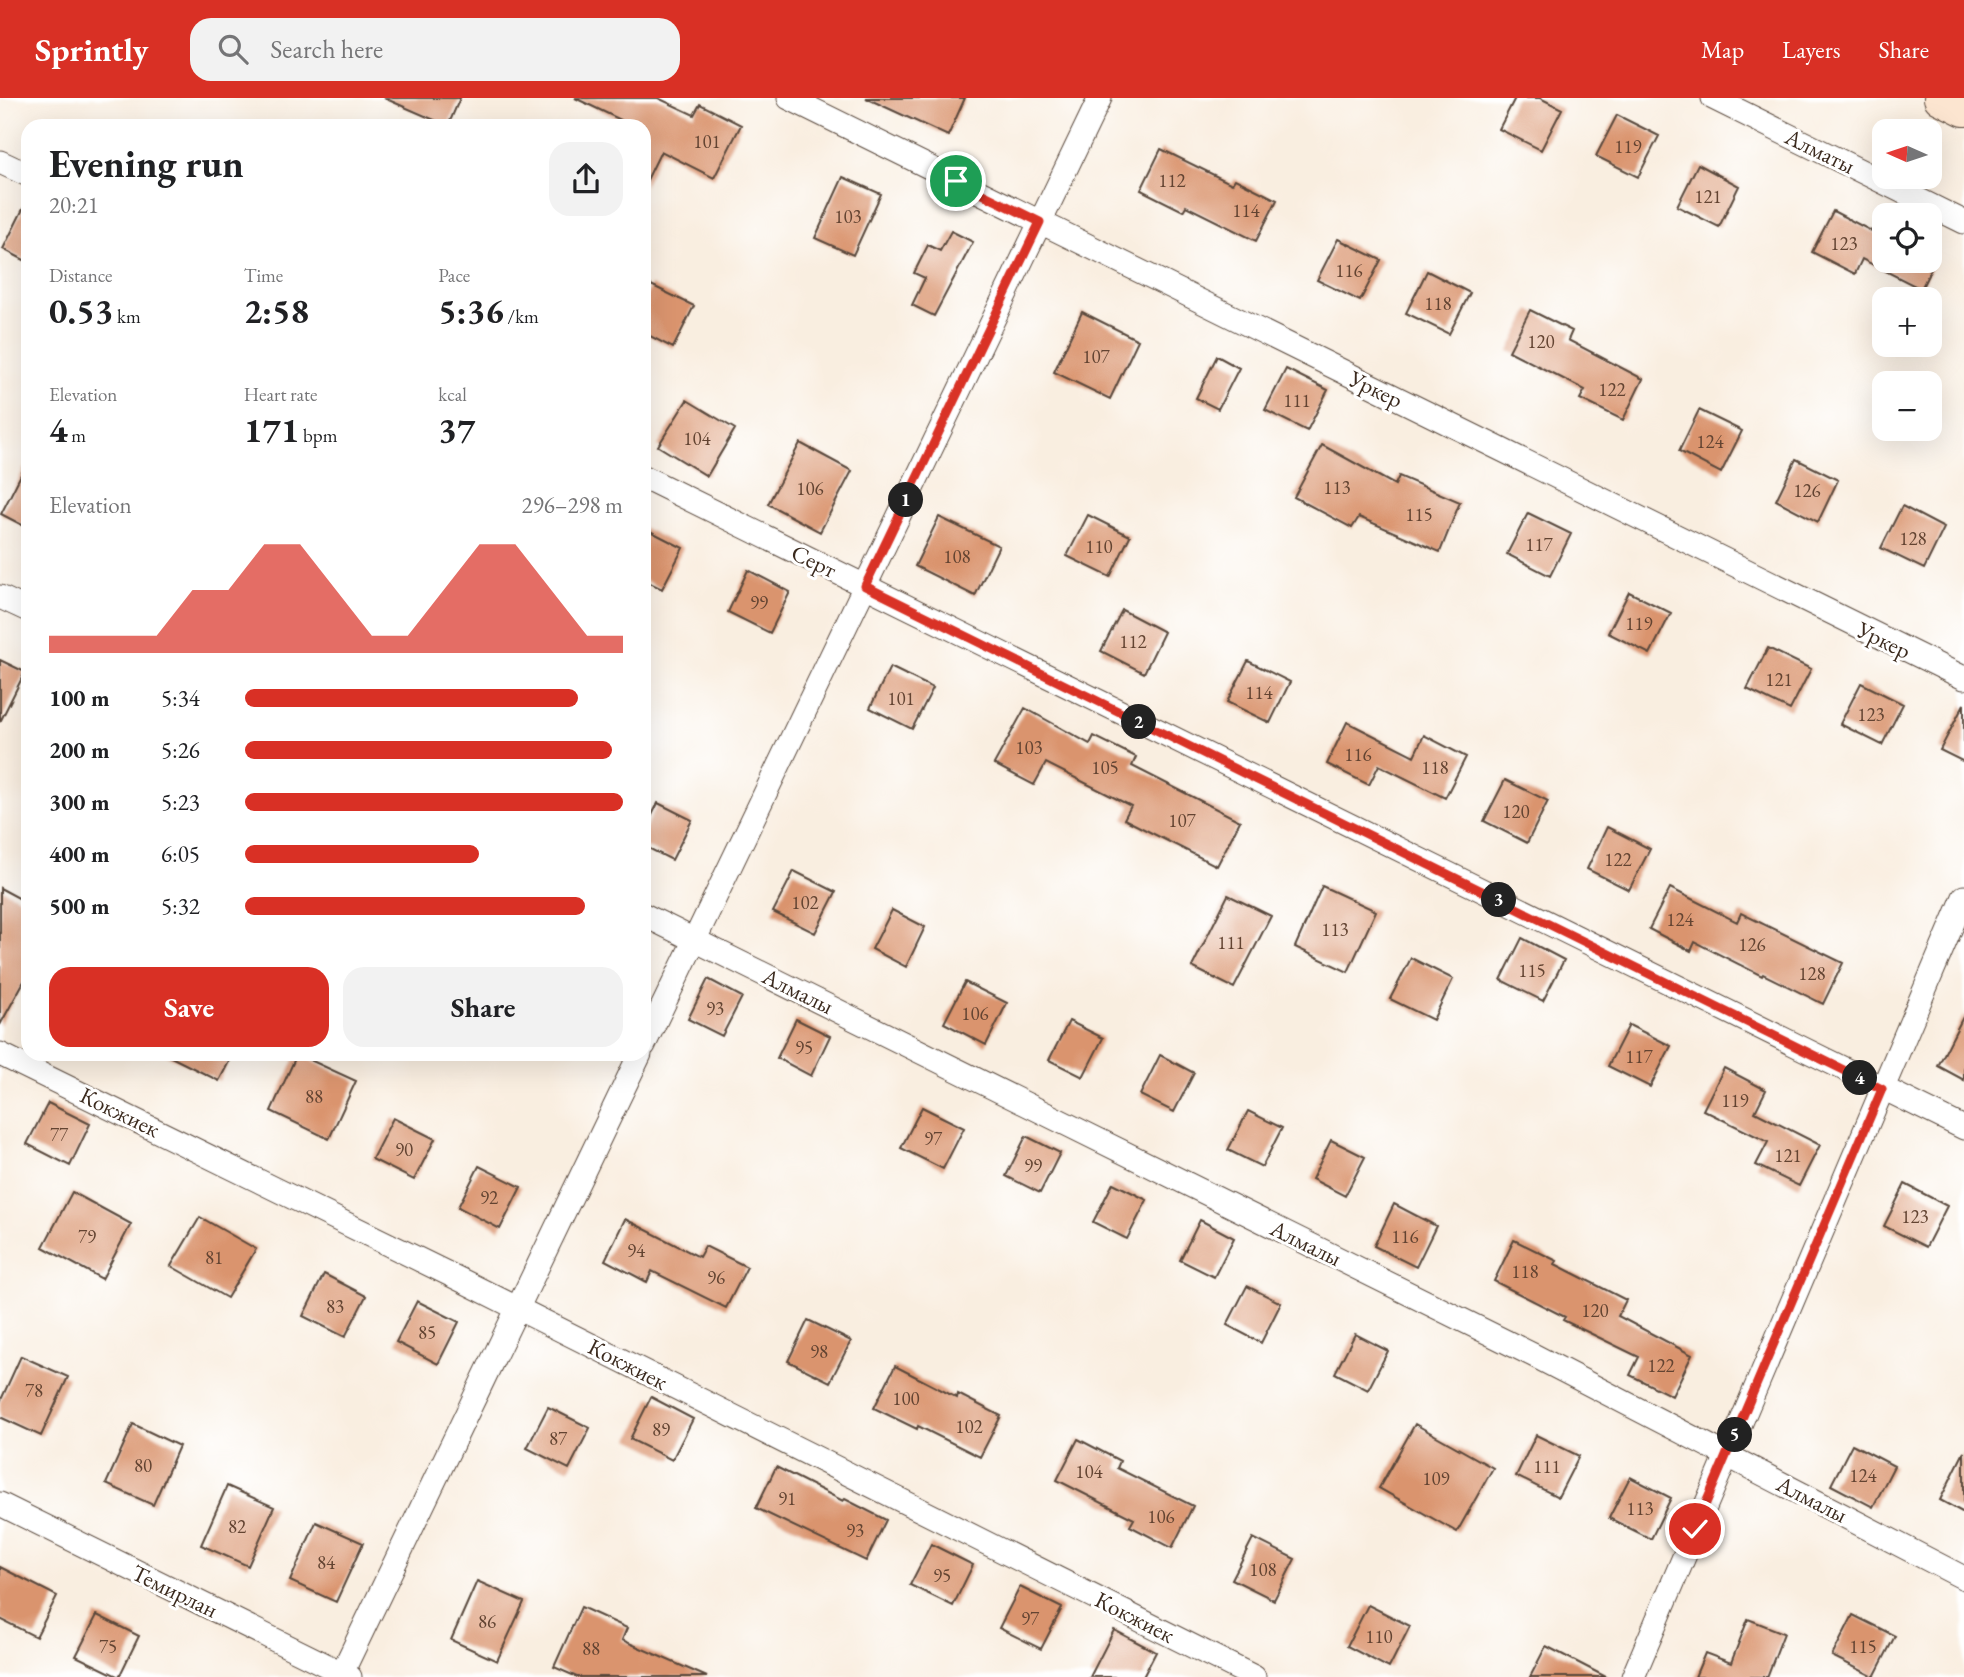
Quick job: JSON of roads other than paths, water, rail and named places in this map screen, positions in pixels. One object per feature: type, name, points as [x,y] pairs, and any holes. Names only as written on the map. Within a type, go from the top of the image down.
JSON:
[{"type":"main road","points":[[1940,98],[1964,110]]},
{"type":"street","name":"Уркер","points":[[789,98],[1964,678]]},
{"type":"street","points":[[651,1030],[1100,98]]},
{"type":"street","name":"Алматы","points":[[1713,98],[1964,222]]},
{"type":"street","points":[[0,162],[21,172]]},
{"type":"street","name":"Серт","points":[[651,480],[1964,1128]]},
{"type":"street","points":[[0,597],[21,607]]},
{"type":"street","points":[[1633,1677],[1964,897]]},
{"type":"street","name":"Алмалы","points":[[651,918],[1520,1349],[1964,1578]]},
{"type":"street","name":"Кокжиек","points":[[0,1054],[517,1308],[1254,1677]]},
{"type":"street","points":[[344,1676],[637,1061]]},
{"type":"street","name":"Темирлан","points":[[0,1504],[344,1676]]}]
